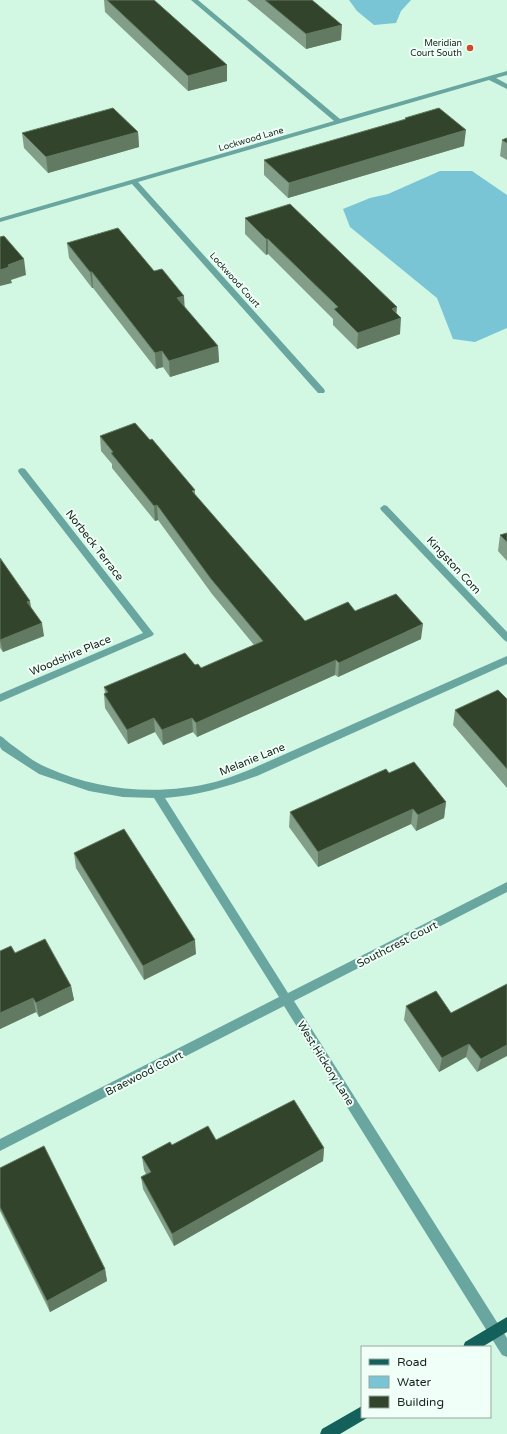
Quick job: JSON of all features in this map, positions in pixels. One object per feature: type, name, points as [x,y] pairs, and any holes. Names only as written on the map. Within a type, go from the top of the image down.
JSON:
[{"type":"main road","points":[[472,1346],[507,1324]]},
{"type":"main road","points":[[327,1434],[361,1414]]},
{"type":"street","points":[[194,0],[339,122]]},
{"type":"street","name":"Lockwood Lane","points":[[0,220],[507,73]]},
{"type":"street","points":[[490,78],[507,88]]},
{"type":"street","name":"Lockwood Court","points":[[134,182],[321,391]]},
{"type":"street","name":"Norbeck Terrace","points":[[22,471],[149,634]]},
{"type":"street","name":"Kingston Com","points":[[384,508],[507,638]]},
{"type":"street","name":"Woodshire Place","points":[[0,698],[149,634]]},
{"type":"street","name":"Melanie Lane","points":[[0,740],[6,747],[43,772],[89,787],[117,792],[158,794],[205,789],[236,780],[507,660]]},
{"type":"street","name":"West Hickory Lane","points":[[158,794],[507,1350]]},
{"type":"street","name":"Southcrest Court","points":[[287,1000],[507,887]]},
{"type":"street","name":"Braewood Court","points":[[0,1145],[287,1000]]},
{"type":"water","points":[[349,0],[411,0],[401,11],[396,23],[374,25],[357,11]]},
{"type":"water","points":[[440,171],[472,171],[507,195],[507,328],[475,342],[453,339],[437,298],[350,227],[343,209],[370,198],[388,194]]},
{"type":"building","points":[[107,0],[154,0],[227,65],[188,76]]},
{"type":"building","points":[[265,0],[312,0],[342,25],[306,34]]},
{"type":"building","points":[[113,108],[138,132],[46,157],[22,133]]},
{"type":"building","points":[[439,108],[466,130],[289,183],[264,160],[406,119],[405,118]]},
{"type":"building","points":[[507,138],[507,143],[502,140]]},
{"type":"building","points":[[290,204],[397,307],[392,309],[401,318],[358,333],[334,309],[338,307],[245,218]]},
{"type":"building","points":[[118,228],[154,271],[162,269],[184,296],[177,298],[218,346],[169,361],[162,351],[155,353],[92,272],[90,272],[67,243]]},
{"type":"building","points":[[4,236],[24,259],[8,265],[9,267],[0,270],[0,237]]},
{"type":"building","points":[[135,423],[150,440],[152,439],[195,490],[192,491],[305,621],[348,602],[355,611],[396,594],[423,624],[339,663],[336,660],[196,723],[192,718],[162,730],[154,718],[127,730],[104,694],[108,692],[104,687],[185,653],[195,665],[198,664],[201,668],[263,641],[211,579],[157,505],[154,506],[111,453],[113,452],[100,436]]},
{"type":"building","points":[[507,533],[507,542],[500,535]]},
{"type":"building","points":[[0,558],[30,601],[27,602],[42,623],[0,640]]},
{"type":"building","points":[[498,690],[507,699],[507,769],[455,710]]},
{"type":"building","points":[[414,762],[446,802],[418,815],[413,809],[318,852],[290,812],[386,769],[389,773]]},
{"type":"building","points":[[124,829],[195,940],[143,966],[74,853]]},
{"type":"building","points":[[45,939],[71,986],[36,1003],[33,998],[0,1013],[0,951],[11,946],[15,953]]},
{"type":"building","points":[[507,984],[507,1045],[481,1059],[469,1044],[442,1058],[406,1006],[436,991],[451,1013]]},
{"type":"building","points":[[294,1100],[324,1148],[172,1234],[141,1177],[151,1172],[142,1157],[170,1142],[172,1145],[208,1126],[216,1140]]},
{"type":"building","points":[[44,1146],[105,1269],[47,1301],[0,1207],[0,1168]]},
{"type":"place","name":"Meridian Court South","points":[[470,48]]}]
